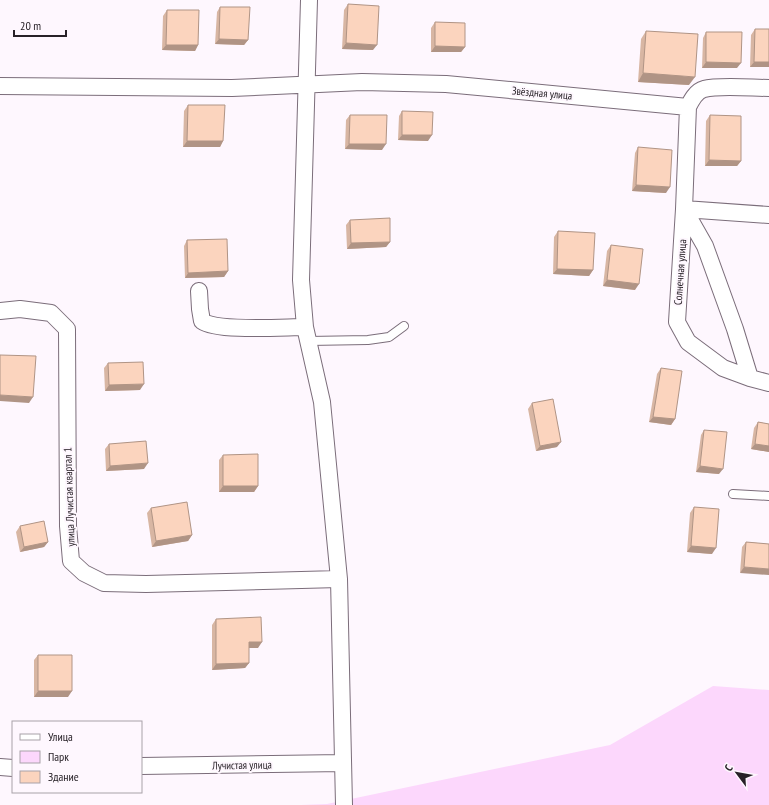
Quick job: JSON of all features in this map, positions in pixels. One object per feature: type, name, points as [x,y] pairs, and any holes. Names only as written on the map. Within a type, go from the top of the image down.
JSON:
[{"type":"street","points":[[309,0],[301,280],[307,334],[322,402],[339,579],[344,805]]},
{"type":"street","name":"Звёздная улица","points":[[0,86],[232,88],[362,82],[446,84],[688,107]]},
{"type":"street","points":[[688,107],[694,97],[703,89],[769,88]]},
{"type":"street","name":"Солнечная улица","points":[[688,107],[677,322],[688,342],[723,368],[750,378],[769,382]]},
{"type":"street","points":[[684,208],[769,215]]},
{"type":"street","points":[[684,208],[706,246],[735,329],[750,378]]},
{"type":"street","points":[[199,291],[202,321],[206,324],[307,334]]},
{"type":"street","name":"улица Лучистая квартал 1","points":[[0,311],[20,309],[51,313],[67,329],[68,526],[71,561],[84,573],[104,583],[146,584],[339,579]]},
{"type":"street","name":"Лучистая улица","points":[[142,766],[343,763]]},
{"type":"street","points":[[0,767],[12,768]]},
{"type":"lane","points":[[307,334],[368,340],[389,337],[404,326]]},
{"type":"lane","points":[[733,494],[769,496]]},
{"type":"green space","points":[[713,686],[769,690],[769,805],[301,805],[327,804],[610,745]]},
{"type":"building","points":[[348,4],[379,6],[377,45],[346,43]]},
{"type":"building","points":[[220,7],[250,7],[248,40],[219,39]]},
{"type":"building","points":[[167,10],[199,10],[198,45],[166,45]]},
{"type":"building","points":[[435,22],[465,23],[465,47],[435,46]]},
{"type":"building","points":[[755,29],[769,29],[769,62],[754,62]]},
{"type":"building","points":[[646,31],[698,34],[695,77],[643,73]]},
{"type":"building","points":[[706,32],[742,32],[741,63],[706,62]]},
{"type":"building","points":[[188,105],[225,105],[223,141],[187,141]]},
{"type":"building","points":[[402,111],[433,112],[432,135],[402,135]]},
{"type":"building","points":[[350,115],[387,115],[386,144],[349,144]]},
{"type":"building","points":[[710,115],[741,116],[741,161],[709,160]]},
{"type":"building","points":[[638,147],[672,150],[670,187],[636,185]]},
{"type":"building","points":[[390,218],[390,242],[351,243],[350,220]]},
{"type":"building","points":[[558,231],[595,233],[593,270],[557,269]]},
{"type":"building","points":[[227,239],[228,271],[188,273],[187,240]]},
{"type":"building","points":[[611,245],[643,249],[639,284],[607,280]]},
{"type":"building","points":[[0,355],[36,356],[33,397],[0,395]]},
{"type":"building","points":[[143,362],[144,384],[109,385],[108,363]]},
{"type":"building","points":[[661,368],[682,371],[675,419],[653,417]]},
{"type":"building","points":[[553,399],[561,442],[540,446],[532,403]]},
{"type":"building","points":[[758,422],[769,424],[769,446],[755,444]]},
{"type":"building","points":[[704,430],[727,432],[723,469],[700,466]]},
{"type":"building","points":[[146,441],[148,463],[110,466],[109,444]]},
{"type":"building","points":[[258,454],[258,486],[223,486],[223,455]]},
{"type":"building","points":[[187,502],[192,535],[156,541],[151,508]]},
{"type":"building","points":[[694,507],[719,509],[716,548],[691,546]]},
{"type":"building","points":[[44,521],[48,542],[24,547],[20,526]]},
{"type":"building","points":[[746,542],[769,544],[769,569],[744,567]]},
{"type":"building","points":[[261,617],[262,642],[249,642],[249,663],[216,664],[216,619]]},
{"type":"building","points":[[38,655],[72,655],[72,691],[38,691]]}]
